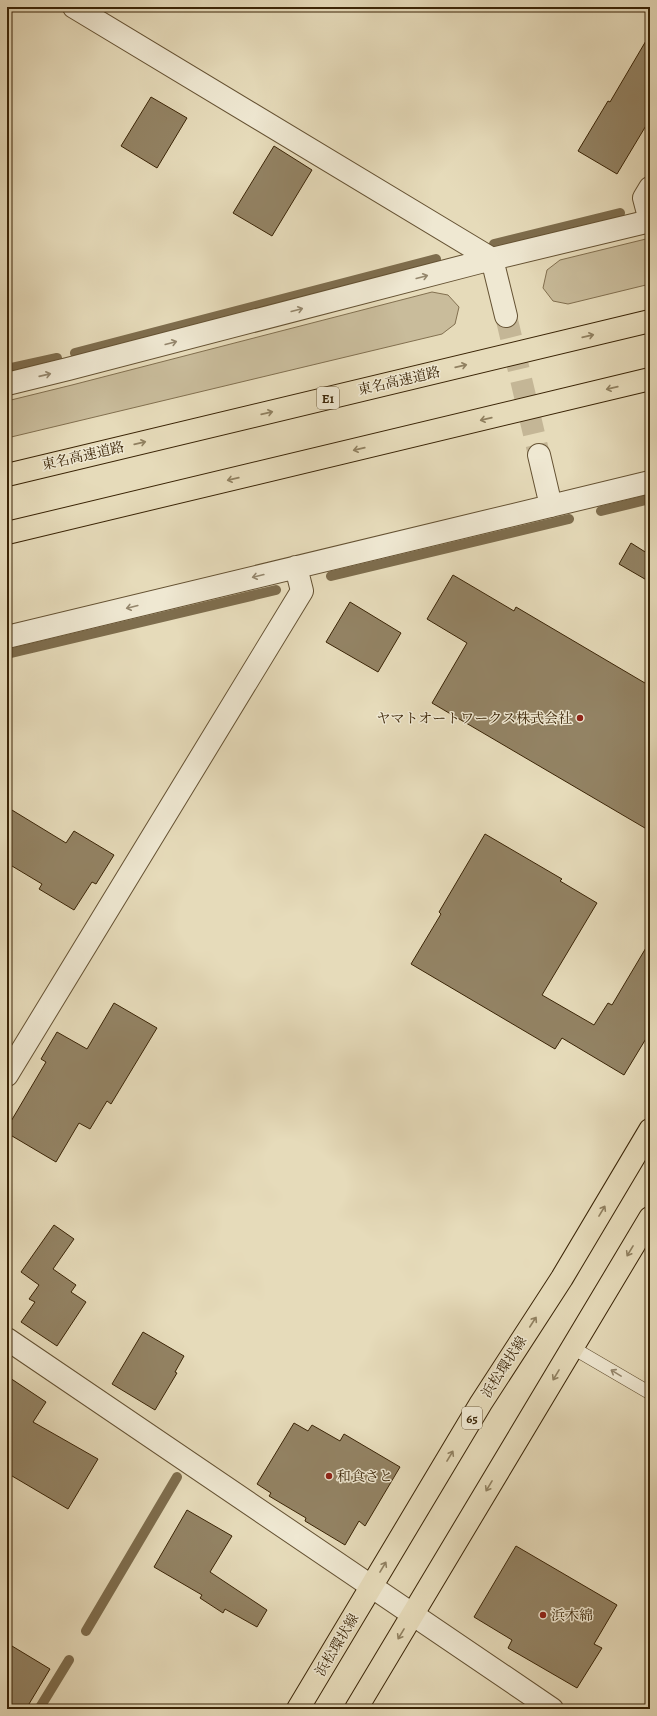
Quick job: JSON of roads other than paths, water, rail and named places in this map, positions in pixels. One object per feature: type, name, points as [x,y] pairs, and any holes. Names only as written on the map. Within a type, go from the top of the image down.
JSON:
[{"type":"main road","name":"東名高速道路","points":[[7,475],[650,321]]},
{"type":"main road","points":[[7,533],[650,379]]},
{"type":"main road","name":"浜松環状線","points":[[298,1709],[481,1403],[562,1278],[650,1130]]},
{"type":"main road","points":[[356,1709],[650,1218]]},
{"type":"street","points":[[74,7],[492,259],[506,316]]},
{"type":"street","points":[[7,384],[68,370],[492,259],[650,221],[644,198],[650,188]]},
{"type":"street","points":[[539,456],[551,506]]},
{"type":"street","points":[[7,637],[650,482]]},
{"type":"street","points":[[7,1075],[302,591],[296,567]]},
{"type":"street","points":[[7,1339],[552,1709]]},
{"type":"lane","points":[[572,1348],[650,1393]]},
{"type":"waterway","points":[[494,244],[620,213]]},
{"type":"waterway","points":[[75,353],[436,259]]},
{"type":"waterway","points":[[7,369],[57,358]]},
{"type":"waterway","points":[[601,511],[650,499]]},
{"type":"waterway","points":[[331,576],[569,519]]},
{"type":"waterway","points":[[7,654],[276,590]]},
{"type":"waterway","points":[[86,1631],[177,1477]]},
{"type":"waterway","points":[[39,1709],[69,1660]]},
{"type":"tunnel","points":[[506,316],[539,455]]},
{"type":"place","name":"ヤマトオートワークス株式会社","points":[[580,718]]},
{"type":"place","name":"和食さと","points":[[329,1476]]},
{"type":"place","name":"浜木綿","points":[[543,1615]]}]
